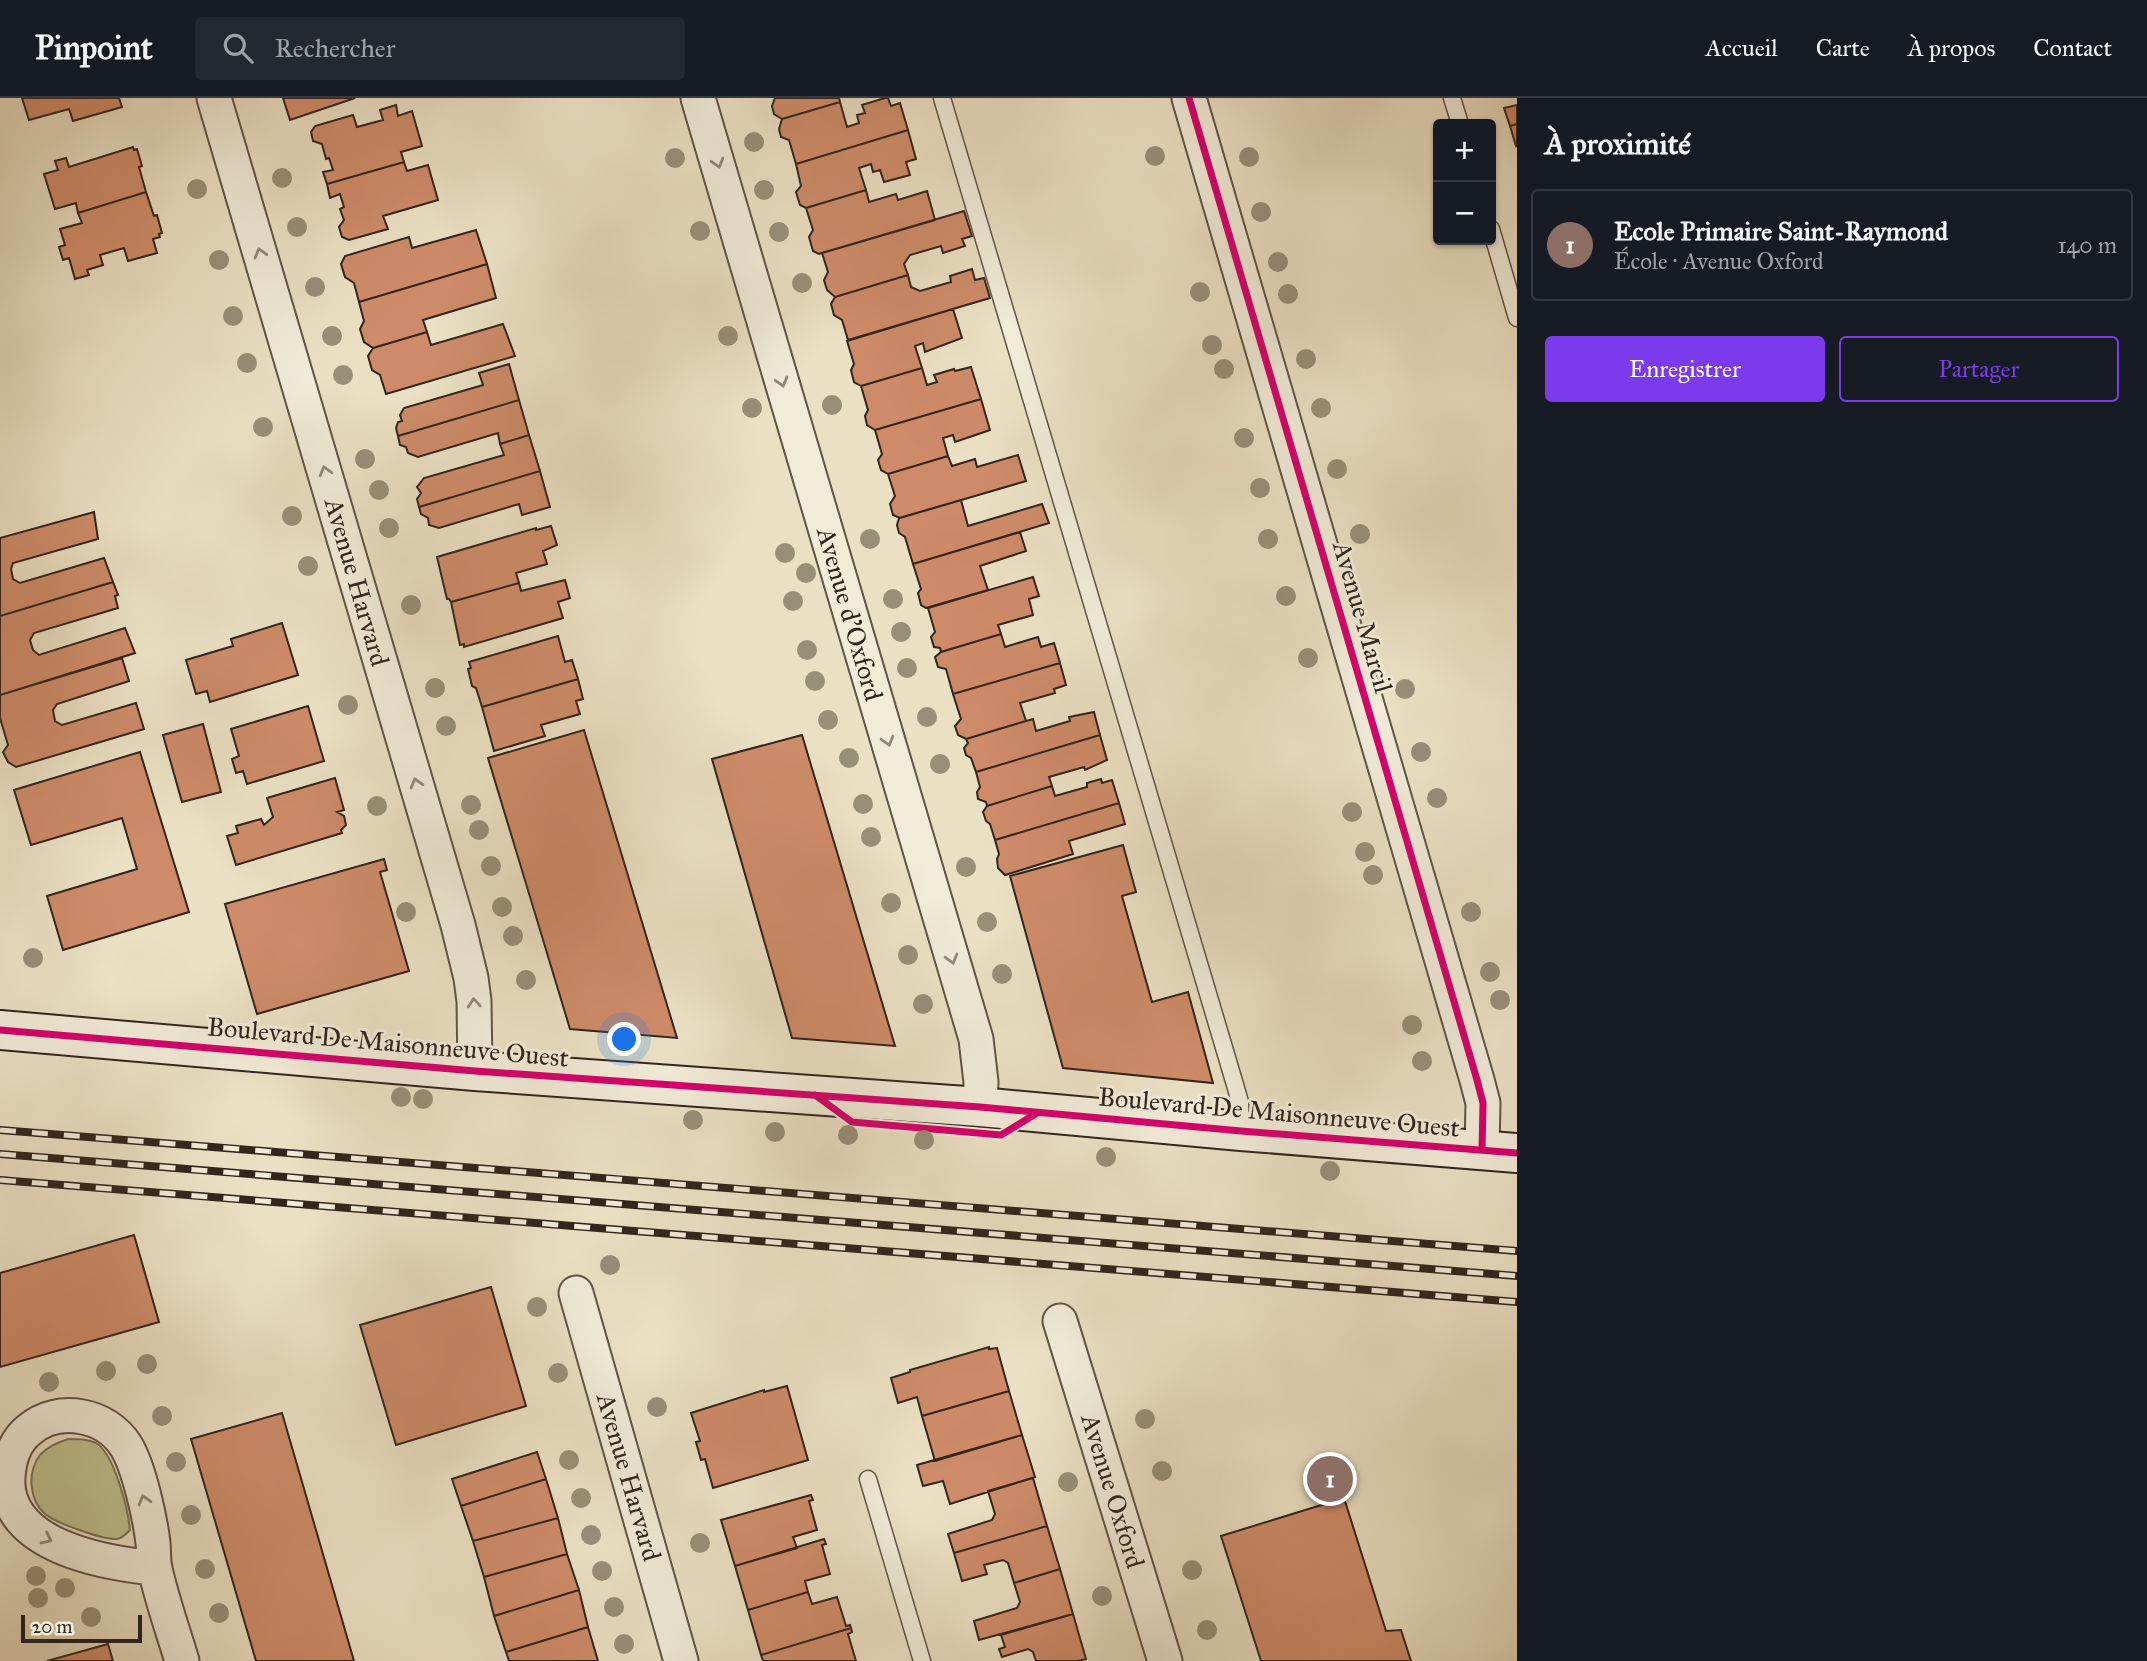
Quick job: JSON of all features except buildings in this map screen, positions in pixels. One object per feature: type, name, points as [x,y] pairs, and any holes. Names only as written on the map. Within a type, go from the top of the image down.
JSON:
[{"type":"street","name":"Avenue Harvard","points":[[214,98],[458,925],[474,1001],[475,1071]]},
{"type":"street","name":"Avenue d'Oxford","points":[[698,98],[976,1039],[981,1073],[980,1107]]},
{"type":"street","name":"Avenue Marcil","points":[[1189,98],[1499,1151]]},
{"type":"street","name":"Boulevard De Maisonneuve Ouest","points":[[0,1030],[475,1071],[980,1107],[1499,1151]]},
{"type":"street","name":"Avenue Harvard","points":[[576,1293],[681,1661]]},
{"type":"street","name":"Avenue Oxford","points":[[1060,1321],[1166,1661]]},
{"type":"street","points":[[155,1568],[124,1564],[72,1550],[38,1535],[22,1522],[12,1506],[7,1486],[9,1465],[16,1446],[29,1430],[48,1419],[69,1416],[92,1418],[120,1437],[128,1450],[149,1520],[155,1568],[182,1661]]},
{"type":"lane","points":[[942,98],[1236,1088],[1240,1102],[1241,1131]]},
{"type":"lane","points":[[1452,98],[1458,119]]},
{"type":"lane","points":[[1496,245],[1517,318]]},
{"type":"lane","points":[[868,1479],[922,1661]]},
{"type":"green space","points":[[68,1439],[96,1443],[109,1458],[119,1482],[129,1521],[130,1530],[121,1538],[101,1537],[69,1526],[45,1514],[36,1501],[32,1477],[36,1462],[46,1449]]},
{"type":"railway","points":[[0,1130],[1517,1251]]},
{"type":"railway","points":[[0,1154],[1517,1276]]},
{"type":"railway","points":[[0,1180],[1517,1302]]},
{"type":"cycle path","points":[[1189,98],[1477,1080],[1483,1103],[1482,1150]]},
{"type":"cycle path","points":[[0,1030],[475,1071],[980,1107],[1517,1153]]},
{"type":"cycle path","points":[[815,1095],[852,1122],[1001,1135],[1037,1113]]},
{"type":"place","name":"Ecole Primaire Saint-Raymond","points":[[1330,1479]]}]
